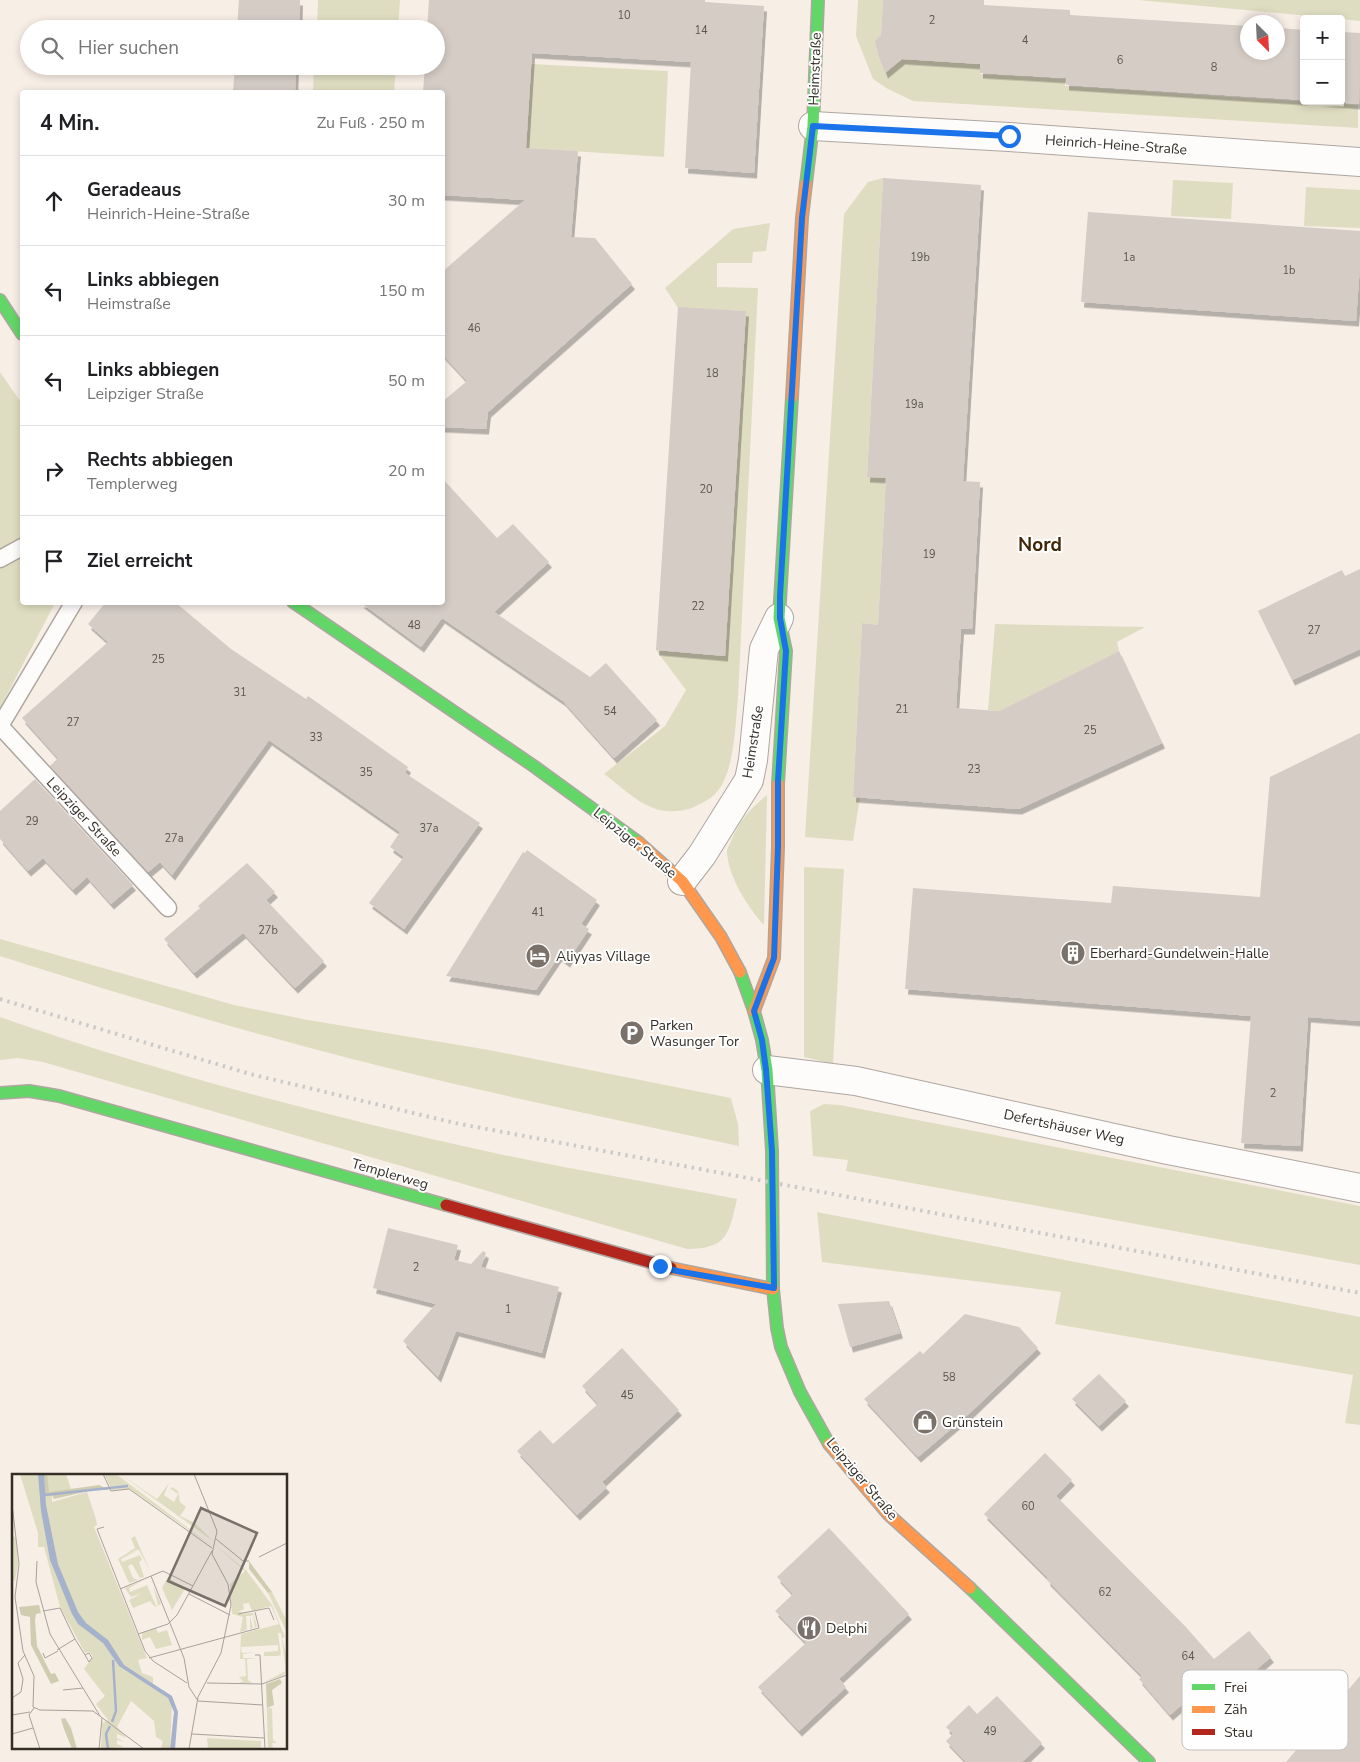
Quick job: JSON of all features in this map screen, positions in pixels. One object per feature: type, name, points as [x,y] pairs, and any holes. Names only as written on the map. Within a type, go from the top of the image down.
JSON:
[{"type":"street","name":"Heimstraße","points":[[754,1011],[774,958],[778,781],[786,651],[780,618],[802,218],[813,126],[818,0]]},
{"type":"street","name":"Heinrich-Heine-Straße","points":[[813,126],[1009,136],[1360,162]]},
{"type":"street","points":[[0,300],[20,331]]},
{"type":"street","name":"Leipziger Straße","points":[[297,605],[534,766],[639,842],[682,881],[722,937],[742,976],[762,1040],[772,1151],[774,1288],[777,1328],[781,1347],[800,1392],[833,1450],[888,1514],[991,1607],[1149,1762]]},
{"type":"street","name":"Heimstraße","points":[[682,881],[702,855],[749,780],[754,751],[764,649],[780,618]]},
{"type":"street","name":"Defertshäuser Weg","points":[[766,1070],[856,1081],[1168,1150],[1360,1188]]},
{"type":"street","name":"Templerweg","points":[[0,1093],[13,1090],[36,1090],[668,1268],[774,1288]]},
{"type":"lane","points":[[0,559],[20,549]]},
{"type":"lane","name":"Leipziger Straße","points":[[72,605],[0,726],[168,908]]},
{"type":"shaded area","points":[[318,0],[400,0],[399,20],[317,20]]},
{"type":"shaded area","points":[[858,0],[883,0],[881,35],[876,49],[884,61],[902,59],[980,64],[980,74],[1065,79],[1065,86],[1300,101],[1300,105],[1358,105],[1358,128],[913,101],[888,89],[873,79],[856,36]]},
{"type":"shaded area","points":[[1138,0],[1360,0],[1360,21],[1345,19],[1345,15],[1300,15]]},
{"type":"shaded area","points":[[531,64],[668,71],[664,157],[526,148]]},
{"type":"shaded area","points":[[314,75],[395,75],[394,90],[313,90]]},
{"type":"shaded area","points":[[883,178],[867,476],[886,478],[878,625],[862,623],[853,797],[860,797],[853,841],[805,837],[844,214],[868,182]]},
{"type":"shaded area","points":[[1173,180],[1233,183],[1231,219],[1171,216]]},
{"type":"shaded area","points":[[1306,187],[1360,190],[1360,228],[1304,226]]},
{"type":"shaded area","points":[[770,223],[766,251],[753,252],[752,263],[717,263],[717,287],[758,288],[738,698],[733,749],[727,774],[722,785],[713,796],[692,808],[677,811],[661,810],[639,801],[604,774],[665,726],[686,690],[656,650],[725,656],[746,311],[678,308],[665,288],[733,229]]},
{"type":"shaded area","points":[[0,372],[20,401],[20,605],[54,605],[0,708]]},
{"type":"shaded area","points":[[995,624],[1145,627],[1117,642],[1119,651],[999,711],[988,710]]},
{"type":"shaded area","points":[[767,795],[764,925],[740,891],[731,871],[727,852],[734,834],[742,821]]},
{"type":"shaded area","points":[[804,867],[844,869],[833,1064],[804,1057]]},
{"type":"shaded area","points":[[0,939],[234,1005],[308,1020],[489,1050],[731,1098],[738,1124],[739,1146],[421,1076],[234,1027],[0,956]]},
{"type":"shaded area","points":[[0,1017],[121,1057],[304,1108],[521,1159],[737,1199],[731,1222],[724,1237],[718,1242],[711,1246],[687,1249],[43,1062],[18,1058],[0,1060]]},
{"type":"shaded area","points":[[824,1104],[840,1105],[1360,1206],[1360,1265],[846,1171],[848,1160],[813,1156],[810,1111]]},
{"type":"shaded area","points":[[817,1212],[1360,1317],[1360,1425],[1345,1423],[1353,1375],[1055,1324],[1061,1292],[822,1262]]},
{"type":"building","points":[[239,0],[300,0],[299,20],[238,20]]},
{"type":"building","points":[[429,0],[705,0],[705,2],[764,6],[754,173],[685,168],[691,62],[532,53],[526,148],[578,151],[571,237],[595,238],[632,284],[488,412],[486,429],[445,427],[445,399],[467,381],[445,357],[445,269],[525,200],[445,195],[445,90],[423,90],[424,75],[445,75],[445,20],[428,20]]},
{"type":"building","points":[[883,0],[984,0],[984,5],[1070,10],[1070,15],[1240,26],[1240,60],[1285,60],[1285,29],[1300,30],[1300,100],[1066,85],[1066,78],[980,73],[980,64],[902,59],[885,73],[875,41],[881,35]]},
{"type":"building","points":[[1345,32],[1360,33],[1359,104],[1345,103]]},
{"type":"building","points":[[234,75],[296,75],[295,90],[233,90]]},
{"type":"building","points":[[883,178],[981,185],[963,481],[980,482],[972,629],[961,629],[956,708],[999,711],[1119,651],[1162,743],[1019,809],[853,797],[862,623],[878,625],[886,478],[867,477]]},
{"type":"building","points":[[1088,212],[1360,231],[1360,265],[1356,321],[1081,302]]},
{"type":"building","points":[[678,307],[746,311],[725,656],[656,650]]},
{"type":"building","points":[[445,481],[497,538],[513,524],[549,562],[494,612],[590,677],[606,663],[657,720],[614,758],[563,701],[442,618],[421,647],[364,605],[445,605]]},
{"type":"building","points":[[1360,569],[1360,649],[1292,680],[1258,611],[1342,570],[1345,576]]},
{"type":"building","points":[[104,605],[179,605],[231,649],[306,699],[308,696],[408,767],[405,773],[480,823],[404,929],[369,903],[404,857],[390,847],[400,832],[269,740],[172,875],[160,862],[148,872],[50,766],[58,758],[22,718],[108,642],[88,624]]},
{"type":"building","points":[[1360,733],[1360,1021],[1308,1017],[1300,1146],[1241,1143],[1251,1016],[905,989],[913,888],[1111,903],[1113,886],[1260,897],[1270,777]]},
{"type":"building","points":[[35,779],[133,885],[111,904],[87,877],[73,890],[43,858],[28,871],[0,839],[0,811]]},
{"type":"building","points":[[527,850],[597,900],[581,924],[589,929],[567,962],[559,956],[536,990],[446,976],[523,852],[525,853]]},
{"type":"building","points":[[247,863],[275,892],[266,900],[324,961],[295,988],[243,933],[194,973],[164,939]]},
{"type":"building","points":[[388,1228],[458,1245],[454,1260],[471,1264],[483,1251],[486,1253],[481,1267],[559,1287],[542,1353],[456,1331],[438,1377],[403,1341],[436,1304],[373,1288]]},
{"type":"building","points":[[889,1301],[900,1333],[850,1347],[838,1304]]},
{"type":"building","points":[[965,1314],[1019,1327],[1038,1348],[972,1411],[918,1457],[864,1399],[920,1351],[923,1354]]},
{"type":"building","points":[[622,1348],[679,1410],[602,1482],[607,1487],[577,1515],[517,1451],[540,1430],[553,1444],[598,1404],[582,1386]]},
{"type":"building","points":[[1099,1374],[1126,1401],[1099,1426],[1072,1399]]},
{"type":"building","points":[[1045,1453],[1072,1480],[1056,1496],[1185,1626],[1214,1659],[1249,1631],[1271,1657],[1256,1670],[1182,1670],[1182,1704],[1170,1715],[1139,1679],[1142,1676],[984,1514]]},
{"type":"building","points":[[829,1528],[909,1614],[839,1679],[846,1687],[799,1731],[758,1687],[806,1643],[775,1611],[793,1594],[777,1577]]},
{"type":"building","points":[[1360,1676],[1360,1762],[1286,1762],[1296,1750],[1348,1750],[1348,1690]]},
{"type":"building","points":[[997,1696],[1042,1743],[1022,1762],[966,1762],[946,1741],[953,1734],[946,1727],[969,1705],[977,1714]]},
{"type":"railway","points":[[0,999],[250,1074],[455,1123],[1360,1293]]},
{"type":"traffic: fast","points":[[806,184],[813,126],[818,0]]},
{"type":"traffic: fast","points":[[0,300],[20,331]]},
{"type":"traffic: fast","points":[[778,784],[786,651],[779,618],[792,397]]},
{"type":"traffic: fast","points":[[297,605],[535,767],[638,842]]},
{"type":"traffic: fast","points":[[740,972],[762,1040],[767,1070],[772,1151],[773,1289],[777,1328],[781,1347],[800,1392],[829,1444]]},
{"type":"traffic: fast","points":[[0,1093],[29,1091],[59,1096],[446,1205]]},
{"type":"traffic: fast","points":[[970,1588],[1149,1762]]},
{"type":"traffic: slow","points":[[792,397],[802,218],[806,184]]},
{"type":"traffic: slow","points":[[754,1011],[774,958],[778,784]]},
{"type":"traffic: slow","points":[[638,842],[682,881],[721,937],[740,972]]},
{"type":"traffic: slow","points":[[671,1268],[773,1289]]},
{"type":"traffic: slow","points":[[829,1444],[888,1514],[970,1588]]},
{"type":"traffic: jam","points":[[446,1205],[671,1268]]},
{"type":"place","name":"Eberhard-Gundelwein-Halle","points":[[1073,953]]},
{"type":"place","name":"Aliyyas Village","points":[[538,956]]},
{"type":"place","name":"Parken Wasunger Tor","points":[[632,1033]]},
{"type":"place","name":"Grünstein","points":[[925,1422]]},
{"type":"place","name":"Delphi","points":[[809,1628]]},
{"type":"district","name":"Nord","points":[[1040,545]]},
{"type":"route","points":[[660,1266],[677,1271],[774,1288],[772,1151],[766,1070],[762,1040],[754,1011],[774,958],[778,781],[786,651],[780,618],[780,596],[802,218],[813,126],[1009,136]]}]
